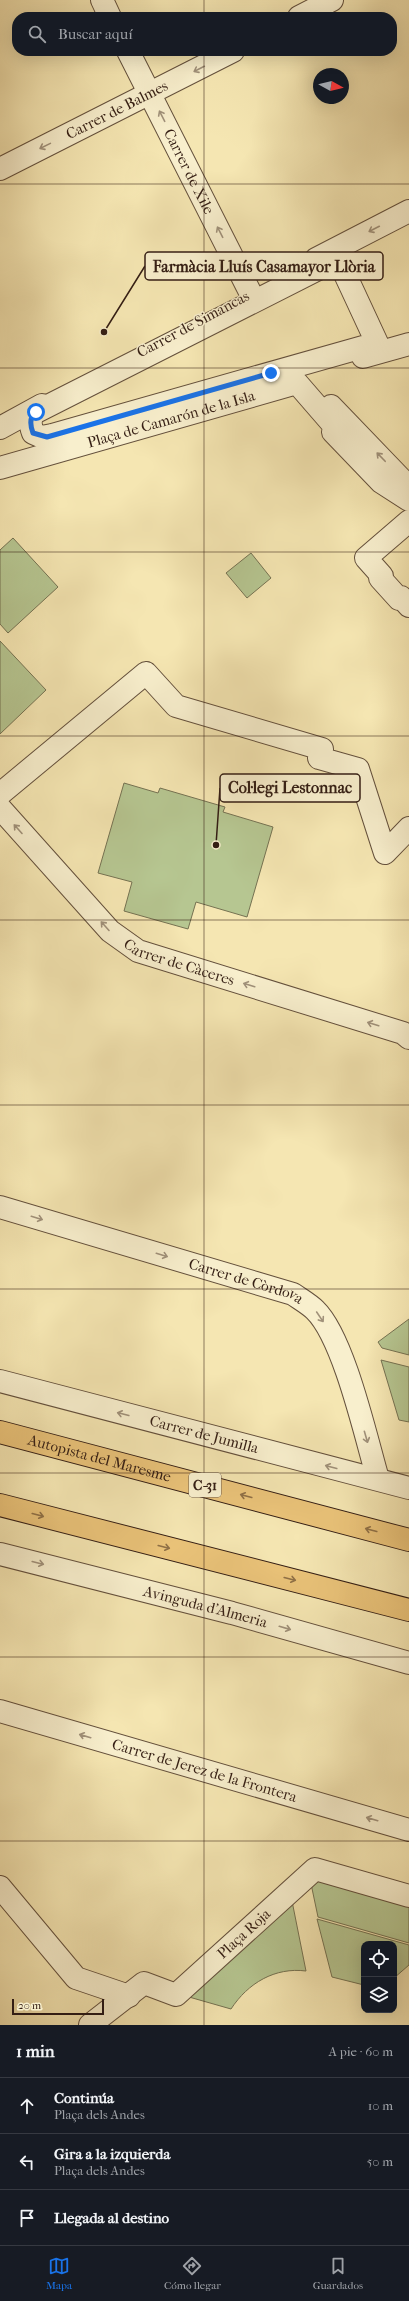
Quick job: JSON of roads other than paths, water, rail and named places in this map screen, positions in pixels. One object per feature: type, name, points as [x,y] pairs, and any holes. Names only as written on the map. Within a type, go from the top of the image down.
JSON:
[{"type":"highway","name":"Autopista del Maresme","points":[[0,1432],[409,1540]]},
{"type":"highway","points":[[0,1505],[409,1610]]},
{"type":"street","points":[[102,0],[108,12]]},
{"type":"street","points":[[309,12],[332,0]]},
{"type":"street","name":"Carrer de Xile","points":[[131,56],[250,292]]},
{"type":"street","name":"Carrer de Balmes","points":[[0,169],[223,56]]},
{"type":"street","name":"Carrer de Simancas","points":[[0,428],[250,292],[409,211]]},
{"type":"street","points":[[338,259],[374,331],[377,344],[52,435],[42,437],[33,433],[31,422],[33,414],[36,412],[338,259]]},
{"type":"street","points":[[0,454],[198,404],[409,344]]},
{"type":"street","points":[[305,373],[321,396],[404,482],[409,484]]},
{"type":"street","name":"Plaça de Camarón de la Isla","points":[[0,468],[297,383],[336,428],[333,432],[381,482],[409,500]]},
{"type":"street","points":[[409,521],[366,558],[382,576],[380,578],[399,599],[401,597],[409,606]]},
{"type":"street","points":[[0,794],[146,673],[176,706],[322,749],[319,758],[358,768],[385,853],[409,828]]},
{"type":"street","name":"Carrer de Càceres","points":[[0,808],[110,931],[138,951],[403,1033],[409,1038]]},
{"type":"street","name":"Carrer de Còrdova","points":[[0,1207],[293,1294],[316,1310],[332,1336],[352,1389],[378,1479]]},
{"type":"street","name":"Carrer de Jumilla","points":[[0,1381],[409,1488]]},
{"type":"street","name":"Avinguda d'Almeria","points":[[0,1554],[232,1613],[409,1663]]},
{"type":"street","name":"Carrer de Jerez de la Frontera","points":[[0,1711],[409,1830]]},
{"type":"street","name":"Plaça Roja","points":[[90,2025],[144,1983],[176,1995],[315,1868],[409,1896]]},
{"type":"street","points":[[0,1887],[76,1978],[129,1996]]},
{"type":"place","name":"Farmàcia Lluís Casamayor Llòria","points":[[104,332]]},
{"type":"place","name":"Col·legi Lestonnac","points":[[216,845]]}]
